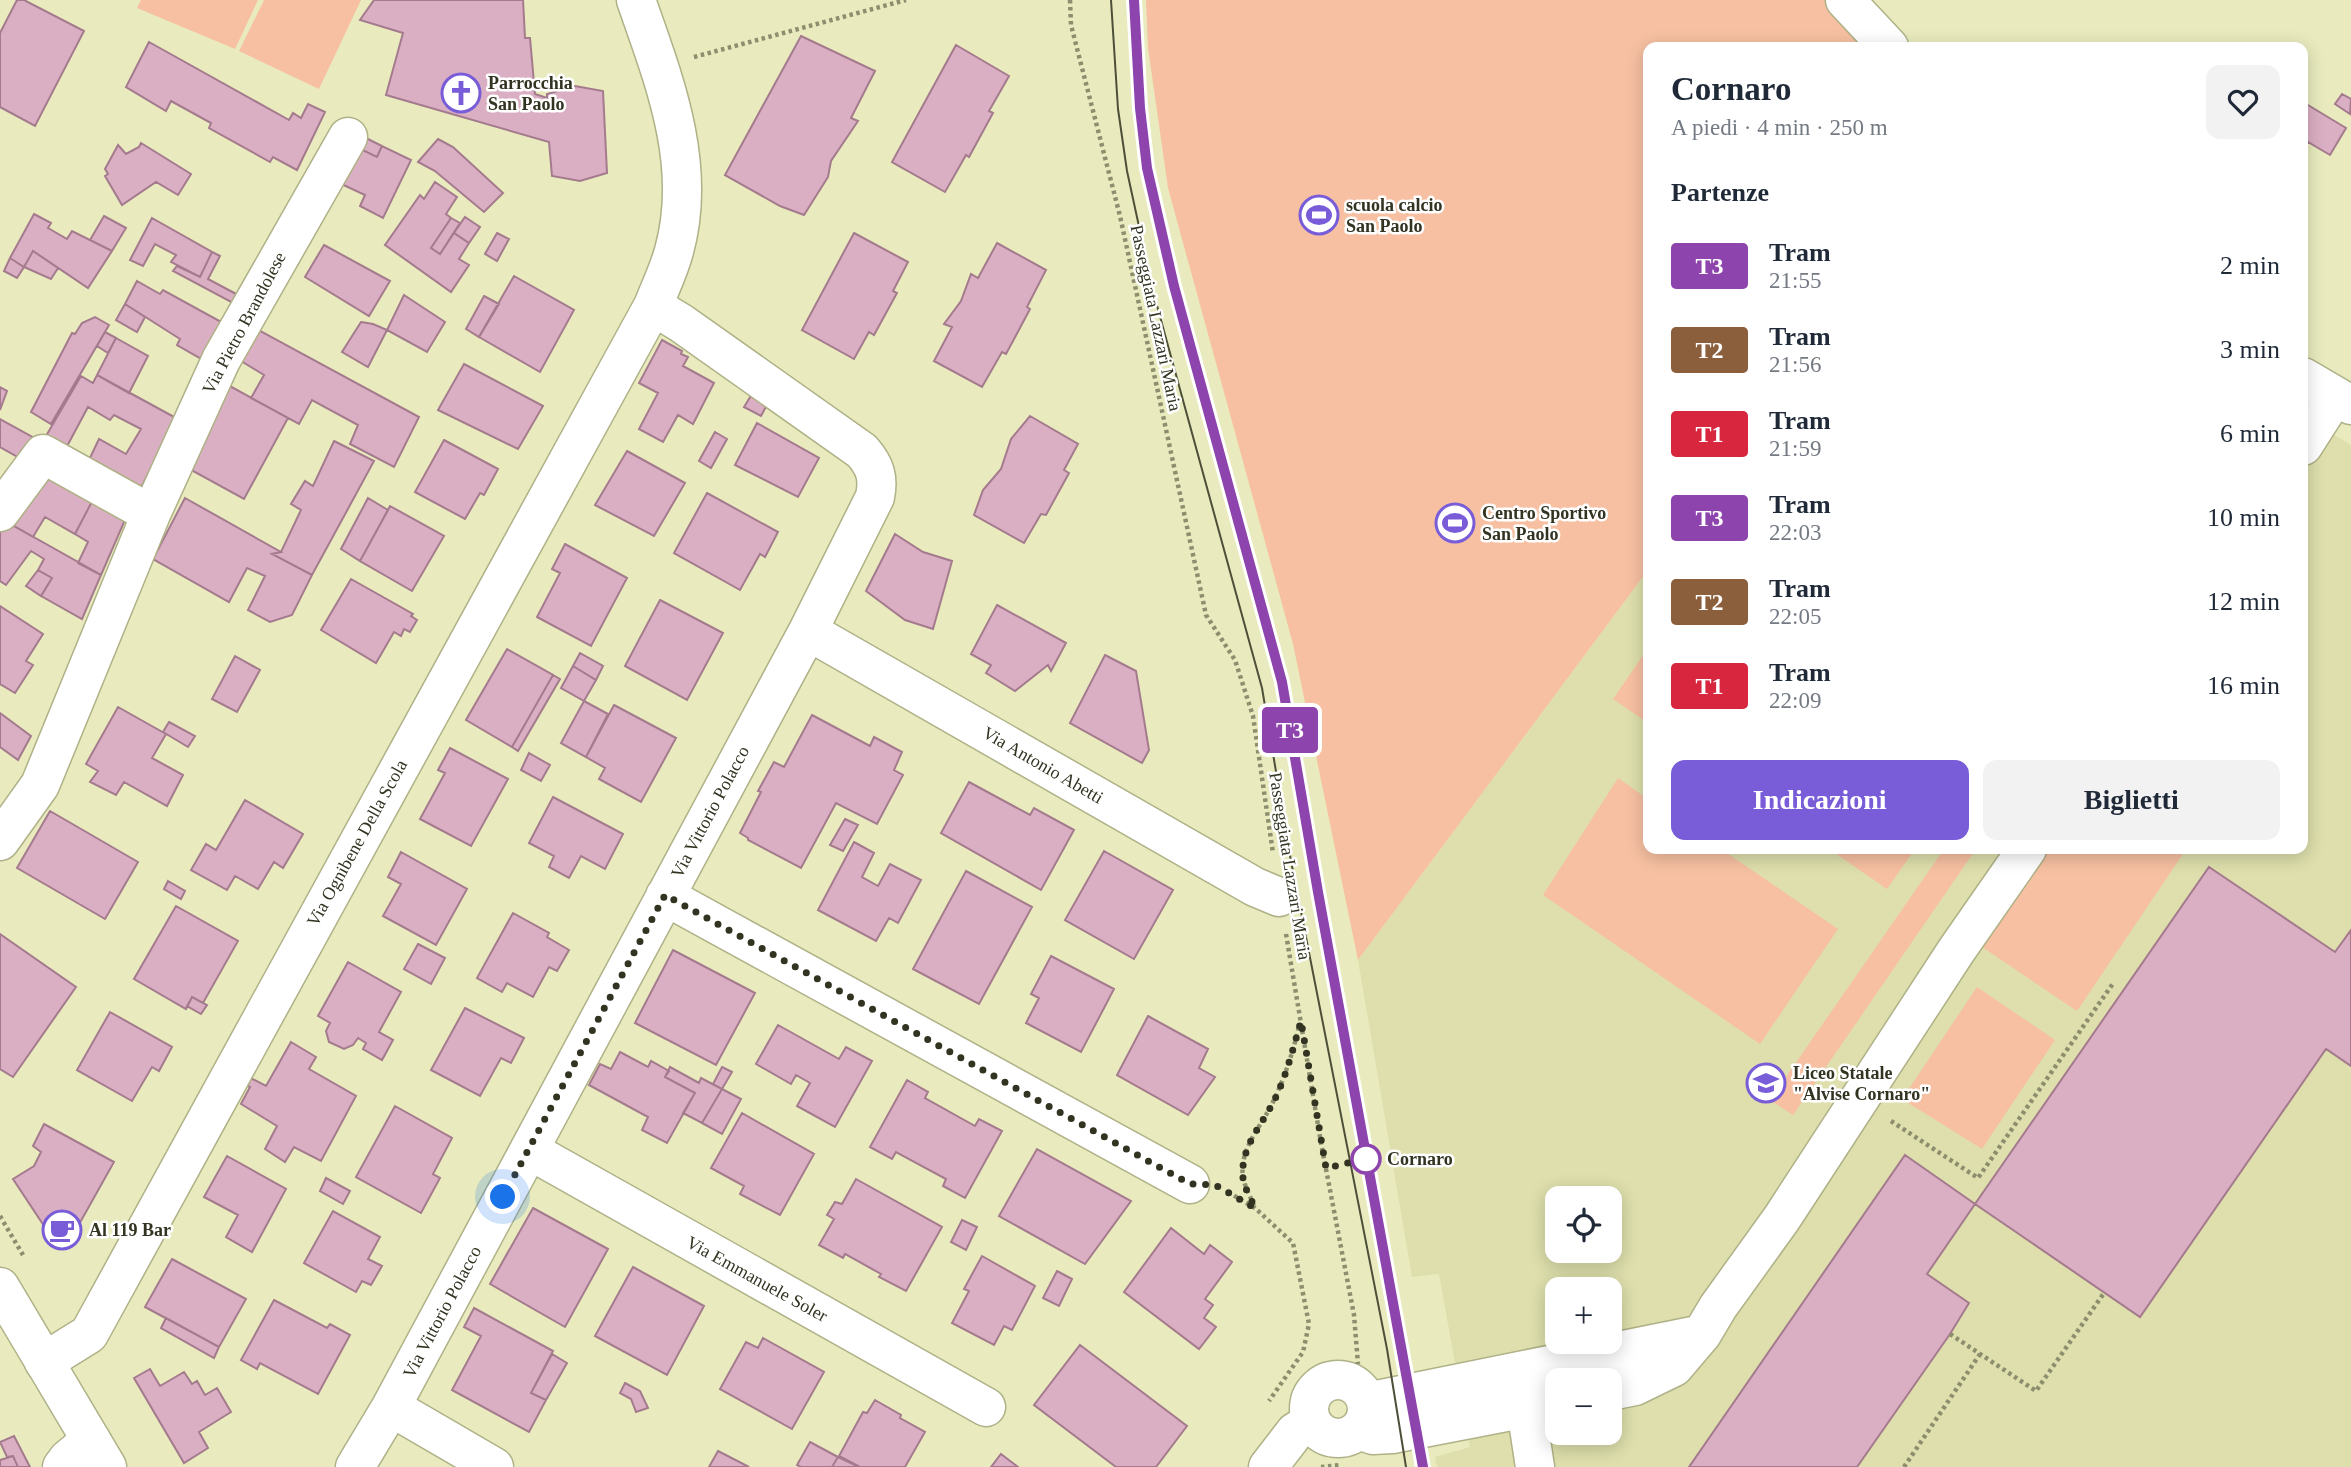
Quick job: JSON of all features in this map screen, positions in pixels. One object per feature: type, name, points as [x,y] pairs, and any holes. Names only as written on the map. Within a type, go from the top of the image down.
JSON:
[{"type":"street","name":"Via Ognibene Della Scola","points":[[44,1362],[89,1334],[653,306],[674,251],[680,217],[682,177],[675,118],[636,0]]},
{"type":"street","points":[[1845,0],[1884,42]]},
{"type":"street","name":"Via Pietro Brandolese","points":[[0,841],[40,785],[151,513],[221,360],[348,136]]},
{"type":"street","name":"Via Vittorio Polacco","points":[[355,1467],[391,1406],[808,631],[875,496],[877,476],[872,463],[862,451],[653,306]]},
{"type":"street","points":[[2308,436],[2330,393]]},
{"type":"street","points":[[0,512],[43,454],[151,513]]},
{"type":"street","name":"Via Antonio Abetti","points":[[808,631],[1267,892]]},
{"type":"street","points":[[1622,1389],[1635,1386],[1674,1367],[1710,1321],[1782,1218],[1858,1099],[2024,854]]},
{"type":"street","points":[[665,895],[1190,1184]]},
{"type":"street","name":"Via Emmanuele Soler","points":[[528,1150],[986,1407]]},
{"type":"street","points":[[0,1287],[99,1454],[68,1459],[62,1467]]},
{"type":"street","points":[[1358,1399],[1710,1321]]},
{"type":"street","points":[[1622,1328],[1710,1321]]},
{"type":"street","points":[[1358,1399],[1545,1344]]},
{"type":"street","points":[[1358,1399],[1351,1436],[1332,1438],[1316,1429],[1311,1422],[1309,1401],[1321,1385],[1342,1380],[1358,1399],[1373,1435],[1392,1434],[1542,1405],[1535,1467]]},
{"type":"street","points":[[391,1406],[494,1467]]},
{"type":"street","points":[[1268,1467],[1295,1432],[1311,1422]]},
{"type":"path","points":[[659,66],[906,0]]},
{"type":"path","name":"Passeggiata Lazzari Maria","points":[[1070,0],[1071,24],[1120,216],[1206,615],[1235,660],[1253,716],[1267,892],[1301,1021],[1354,1315],[1358,1399]]},
{"type":"path","points":[[1858,1099],[1978,1178],[2114,982]]},
{"type":"path","points":[[1255,1208],[1243,1179],[1244,1160],[1251,1139],[1273,1103],[1282,1082],[1301,1021]]},
{"type":"path","points":[[1190,1184],[1215,1185],[1255,1208],[1293,1243],[1308,1324],[1303,1352],[1262,1409]]},
{"type":"path","points":[[1950,1334],[2036,1391],[2104,1293]]},
{"type":"path","points":[[1904,1467],[1980,1354]]},
{"type":"shaded area","points":[[141,0],[258,0],[235,49],[137,8]]},
{"type":"shaded area","points":[[264,0],[361,0],[319,89],[239,51]]},
{"type":"shaded area","name":"Centro Sportivo San Paolo","points":[[1146,0],[1831,0],[1864,42],[1643,42],[1643,577],[1358,960],[1293,644],[1168,188],[1148,48]]},
{"type":"shaded area","name":"Liceo Statale \"Alvise Cornaro\"","points":[[2308,419],[2351,445],[2351,1467],[1437,1467],[1435,1457],[1470,1447],[1439,1274],[1412,1277],[1358,960],[1643,577],[1643,854],[2308,854]]},
{"type":"shaded area","points":[[1643,655],[1643,720],[1613,699]]},
{"type":"shaded area","points":[[1618,778],[1643,796],[1643,854],[1728,854],[1838,929],[1760,1044],[1543,895]]},
{"type":"shaded area","points":[[1836,854],[1912,854],[1887,889]]},
{"type":"shaded area","points":[[1941,854],[1973,854],[1793,1115],[1770,1100]]},
{"type":"shaded area","points":[[2045,854],[2183,854],[2077,1011],[1982,947]]},
{"type":"shaded area","points":[[1977,987],[2055,1040],[1982,1149],[1902,1099]]},
{"type":"building","points":[[17,0],[24,0],[84,31],[35,126],[0,107],[0,33]]},
{"type":"building","name":"Parrocchia San Paolo","points":[[374,0],[523,0],[525,38],[530,38],[535,94],[547,98],[547,94],[575,86],[603,91],[607,173],[580,181],[552,176],[549,142],[386,95],[403,33],[360,20]]},
{"type":"building","points":[[801,36],[875,71],[851,118],[858,121],[831,161],[828,177],[804,215],[780,206],[725,175]]},
{"type":"building","points":[[149,42],[289,120],[293,113],[301,118],[308,104],[325,112],[297,170],[273,157],[270,162],[209,128],[211,123],[171,101],[166,111],[126,87]]},
{"type":"building","points":[[956,45],[1009,76],[989,111],[993,113],[969,157],[966,155],[945,192],[892,162]]},
{"type":"building","points":[[2342,94],[2351,99],[2350,114],[2335,104]]},
{"type":"building","points":[[2308,105],[2346,128],[2330,155],[2308,142]]},
{"type":"building","points":[[356,133],[382,146],[377,157],[352,145]]},
{"type":"building","points":[[438,139],[453,147],[503,193],[484,212],[435,171],[418,162]]},
{"type":"building","points":[[141,143],[191,174],[178,195],[156,182],[122,205],[105,176],[108,174],[105,169],[118,145],[126,154]]},
{"type":"building","points":[[352,145],[377,157],[382,146],[411,160],[383,218],[360,206],[365,195],[335,181]]},
{"type":"building","points":[[435,182],[457,197],[446,214],[451,218],[431,248],[440,254],[454,233],[469,243],[459,259],[469,265],[451,292],[385,245],[420,195],[424,199]]},
{"type":"building","points":[[34,214],[51,223],[48,228],[67,239],[72,231],[112,251],[88,288],[33,251],[24,267],[10,258]]},
{"type":"building","points":[[104,216],[126,228],[112,251],[90,240]]},
{"type":"building","points":[[465,217],[480,227],[469,243],[454,233]]},
{"type":"building","points":[[152,218],[212,252],[200,277],[171,262],[176,255],[155,244],[143,266],[130,260]]},
{"type":"building","points":[[451,218],[460,223],[440,254],[431,248]]},
{"type":"building","points":[[497,233],[509,239],[497,261],[485,254]]},
{"type":"building","points":[[854,233],[908,262],[893,291],[897,293],[874,335],[869,332],[854,359],[802,330]]},
{"type":"building","points":[[997,243],[1046,270],[1027,307],[1030,309],[1006,354],[1002,352],[982,387],[934,361],[952,327],[944,324],[961,301],[971,274],[978,278]]},
{"type":"building","points":[[324,245],[390,281],[369,316],[305,277]]},
{"type":"building","points":[[33,251],[58,268],[51,279],[24,267]]},
{"type":"building","points":[[212,252],[220,256],[208,279],[238,295],[233,303],[173,271],[177,266],[200,277]]},
{"type":"building","points":[[10,258],[24,267],[17,278],[4,271]]},
{"type":"building","points":[[514,276],[574,310],[540,372],[479,337]]},
{"type":"building","points":[[137,281],[160,294],[163,290],[223,323],[205,361],[177,345],[180,339],[125,304]]},
{"type":"building","points":[[404,295],[445,322],[427,352],[387,330]]},
{"type":"building","points":[[484,296],[499,304],[479,337],[466,329]]},
{"type":"building","points":[[125,304],[145,317],[137,332],[116,320]]},
{"type":"building","points":[[95,317],[109,325],[51,424],[31,412],[72,333],[75,334],[82,323]]},
{"type":"building","points":[[361,322],[387,330],[368,367],[342,352]]},
{"type":"building","points":[[253,327],[419,417],[394,467],[350,444],[358,425],[312,400],[299,424],[251,398],[264,375],[236,358]]},
{"type":"building","points":[[105,332],[116,338],[108,353],[97,346]]},
{"type":"building","points":[[116,338],[148,356],[129,393],[97,375]]},
{"type":"building","points":[[662,340],[688,357],[683,366],[714,383],[693,424],[678,415],[663,442],[639,429],[658,393],[639,383]]},
{"type":"building","points":[[464,364],[543,406],[518,449],[438,410]]},
{"type":"building","points":[[97,375],[176,418],[140,490],[88,462],[99,439],[126,454],[141,429],[114,415],[110,420],[88,407],[64,452],[43,441],[81,376],[93,383]]},
{"type":"building","points":[[226,384],[288,418],[244,499],[184,466]]},
{"type":"building","points":[[0,387],[7,391],[0,410]]},
{"type":"building","points":[[755,389],[769,401],[761,416],[744,407]]},
{"type":"building","points":[[1030,416],[1078,444],[1064,470],[1069,473],[1046,515],[1041,514],[1024,543],[974,515],[983,490],[1001,469],[1011,439]]},
{"type":"building","points":[[0,419],[36,439],[25,461],[0,447]]},
{"type":"building","points":[[757,423],[819,458],[798,497],[735,465]]},
{"type":"building","points":[[715,432],[727,439],[711,468],[699,461]]},
{"type":"building","points":[[444,440],[498,469],[484,495],[480,493],[465,519],[415,492]]},
{"type":"building","points":[[334,441],[374,461],[312,575],[272,554],[281,552],[301,510],[291,504],[305,481],[313,486]]},
{"type":"building","points":[[627,451],[685,483],[654,536],[595,505]]},
{"type":"building","points":[[55,468],[98,490],[75,534],[45,517],[33,537],[7,522]]},
{"type":"building","points":[[98,490],[131,506],[101,575],[78,563],[88,542],[75,534]]},
{"type":"building","points":[[707,493],[778,532],[765,557],[760,554],[740,590],[674,553]]},
{"type":"building","points":[[185,498],[281,552],[272,554],[312,575],[292,615],[270,622],[248,610],[265,576],[247,568],[229,602],[153,559]]},
{"type":"building","points":[[368,498],[388,510],[360,561],[341,549]]},
{"type":"building","points":[[390,506],[444,536],[412,591],[360,561]]},
{"type":"building","points":[[7,522],[101,575],[82,619],[41,596],[52,578],[38,570],[44,559],[31,551],[6,585],[0,581],[0,531]]},
{"type":"building","points":[[895,534],[923,552],[952,561],[933,629],[905,620],[866,591]]},
{"type":"building","points":[[565,544],[627,578],[591,646],[537,617],[560,573],[552,569]]},
{"type":"building","points":[[38,570],[52,578],[41,596],[26,586]]},
{"type":"building","points":[[351,579],[413,614],[411,616],[417,620],[410,632],[404,629],[401,636],[394,632],[376,663],[321,630]]},
{"type":"building","points":[[660,600],[723,633],[687,700],[625,666]]},
{"type":"building","points":[[997,605],[1066,643],[1051,671],[1048,665],[1015,691],[986,673],[991,665],[971,654]]},
{"type":"building","points":[[0,606],[43,634],[26,661],[33,665],[15,693],[0,684]]},
{"type":"building","points":[[507,649],[553,675],[512,747],[466,720]]},
{"type":"building","points":[[580,653],[603,666],[596,680],[573,666]]},
{"type":"building","points":[[1105,655],[1136,671],[1149,750],[1142,763],[1070,723]]},
{"type":"building","points":[[235,656],[260,670],[237,712],[212,699]]},
{"type":"building","points":[[573,666],[596,680],[584,701],[561,688]]},
{"type":"building","points":[[553,675],[560,679],[518,751],[512,747]]},
{"type":"building","points":[[584,701],[608,714],[586,757],[561,743]]},
{"type":"building","points":[[614,705],[676,738],[641,802],[599,779],[605,768],[586,757]]},
{"type":"building","points":[[118,707],[166,734],[152,758],[183,775],[167,806],[124,782],[116,795],[90,782],[98,771],[86,764]]},
{"type":"building","points":[[0,713],[31,736],[18,760],[0,747]]},
{"type":"building","points":[[812,715],[870,746],[874,737],[902,752],[894,770],[903,775],[877,824],[836,803],[801,868],[740,833],[774,762],[784,767]]},
{"type":"building","points":[[169,722],[195,736],[188,747],[163,732]]},
{"type":"building","points":[[450,748],[508,779],[471,846],[420,819],[445,773],[438,770]]},
{"type":"building","points":[[529,753],[550,765],[541,781],[521,770]]},
{"type":"building","points":[[969,782],[1030,815],[1034,808],[1074,830],[1041,890],[941,833]]},
{"type":"building","points":[[553,797],[623,834],[605,869],[581,856],[569,878],[549,867],[554,856],[529,843]]},
{"type":"building","points":[[245,800],[303,834],[283,868],[274,862],[258,889],[235,876],[227,890],[191,870],[206,844],[216,850]]},
{"type":"building","points":[[50,811],[138,862],[105,919],[17,868]]},
{"type":"building","points":[[845,819],[858,825],[843,851],[830,845]]},
{"type":"building","points":[[854,842],[874,853],[862,877],[878,886],[890,864],[921,880],[898,923],[889,918],[876,941],[818,910]]},
{"type":"building","points":[[1104,851],[1173,890],[1134,959],[1065,920]]},
{"type":"building","points":[[401,852],[467,889],[436,945],[383,916],[401,884],[388,877]]},
{"type":"building","points":[[2209,867],[2335,952],[2351,930],[2351,1066],[2326,1049],[2140,1317],[1975,1204]]},
{"type":"building","points":[[966,871],[1032,907],[979,1004],[913,969]]},
{"type":"building","points":[[168,881],[185,891],[181,899],[164,889]]},
{"type":"building","points":[[176,906],[238,941],[203,1003],[192,997],[186,1009],[134,979]]},
{"type":"building","points":[[513,913],[549,933],[547,937],[569,950],[557,971],[549,967],[533,997],[507,983],[502,992],[477,978]]},
{"type":"building","points":[[0,934],[76,987],[13,1077],[0,1069]]},
{"type":"building","points":[[418,944],[445,958],[431,984],[404,969]]},
{"type":"building","points":[[673,950],[755,993],[716,1065],[635,1023]]},
{"type":"building","points":[[1051,956],[1114,989],[1081,1052],[1026,1023],[1039,998],[1031,994]]},
{"type":"building","points":[[348,962],[401,992],[379,1032],[393,1040],[382,1060],[363,1049],[366,1043],[358,1038],[353,1045],[344,1049],[329,1042],[326,1031],[330,1023],[318,1016]]},
{"type":"building","points":[[192,997],[207,1005],[201,1014],[187,1006]]},
{"type":"building","points":[[465,1008],[524,1038],[511,1063],[501,1058],[480,1096],[431,1070]]},
{"type":"building","points":[[110,1012],[172,1047],[159,1071],[152,1067],[132,1101],[77,1070]]},
{"type":"building","points":[[1148,1016],[1208,1049],[1199,1068],[1215,1077],[1188,1115],[1117,1075]]},
{"type":"building","points":[[778,1025],[839,1059],[846,1047],[872,1061],[835,1127],[797,1106],[810,1083],[796,1075],[791,1084],[756,1064]]},
{"type":"building","points":[[291,1042],[316,1057],[309,1069],[356,1096],[321,1161],[294,1147],[285,1162],[265,1149],[277,1126],[241,1104],[250,1087],[239,1081],[243,1074],[266,1086]]},
{"type":"building","points":[[620,1052],[648,1067],[651,1061],[669,1071],[665,1077],[695,1093],[667,1143],[642,1130],[648,1117],[589,1085],[600,1064],[611,1069]]},
{"type":"building","points":[[670,1067],[699,1083],[701,1078],[722,1089],[702,1123],[683,1113],[695,1093],[665,1077]]},
{"type":"building","points":[[722,1067],[732,1072],[722,1089],[713,1084]]},
{"type":"building","points":[[907,1080],[928,1092],[925,1098],[975,1126],[979,1119],[1002,1131],[965,1198],[943,1186],[946,1179],[896,1152],[892,1159],[870,1147]]},
{"type":"building","points":[[722,1089],[741,1099],[722,1134],[702,1123]]},
{"type":"building","points":[[395,1106],[452,1138],[433,1174],[440,1178],[421,1213],[356,1177]]},
{"type":"building","points":[[742,1113],[814,1154],[780,1215],[740,1194],[744,1186],[711,1168]]},
{"type":"building","points":[[44,1124],[114,1162],[68,1244],[56,1244],[13,1179],[34,1166],[41,1152],[33,1146]]},
{"type":"building","points":[[1037,1149],[1131,1201],[1085,1264],[999,1216]]},
{"type":"building","points":[[1905,1155],[1975,1204],[1927,1274],[1969,1303],[1950,1334],[1857,1467],[1689,1467]]},
{"type":"building","points":[[227,1156],[286,1189],[252,1252],[226,1237],[238,1215],[204,1197]]},
{"type":"building","points":[[326,1178],[350,1191],[343,1204],[320,1191]]},
{"type":"building","points":[[856,1179],[942,1227],[906,1291],[845,1254],[843,1258],[819,1245],[834,1219],[827,1215],[835,1202],[842,1204]]},
{"type":"building","points":[[533,1208],[608,1249],[565,1327],[490,1284]]},
{"type":"building","points":[[333,1211],[380,1237],[368,1259],[382,1266],[371,1285],[362,1281],[356,1292],[304,1263]]},
{"type":"building","points":[[962,1220],[977,1227],[966,1250],[951,1242]]},
{"type":"building","points":[[1171,1228],[1204,1254],[1210,1245],[1232,1262],[1205,1299],[1213,1305],[1204,1318],[1216,1327],[1199,1349],[1124,1292]]},
{"type":"building","points":[[982,1256],[1035,1286],[1012,1330],[1004,1326],[994,1345],[952,1323],[969,1291],[964,1289]]},
{"type":"building","points":[[172,1259],[246,1299],[219,1347],[145,1307]]},
{"type":"building","points":[[633,1267],[704,1306],[667,1375],[595,1336]]},
{"type":"building","points":[[1057,1271],[1072,1279],[1059,1306],[1043,1298]]},
{"type":"building","points":[[274,1300],[327,1328],[330,1324],[350,1335],[318,1394],[260,1363],[257,1369],[241,1360]]},
{"type":"building","points":[[474,1308],[553,1351],[531,1393],[546,1400],[529,1432],[452,1390],[481,1336],[464,1327]]},
{"type":"building","points":[[166,1318],[219,1347],[214,1358],[161,1328]]},
{"type":"building","points":[[763,1338],[824,1372],[792,1429],[720,1389],[746,1342],[758,1348]]},
{"type":"building","points":[[1080,1345],[1187,1426],[1156,1467],[1116,1467],[1034,1405]]},
{"type":"building","points":[[552,1354],[567,1363],[546,1400],[531,1393]]},
{"type":"building","points":[[150,1369],[160,1386],[184,1372],[192,1384],[197,1381],[205,1395],[217,1388],[231,1412],[199,1432],[208,1448],[184,1463],[134,1378]]},
{"type":"building","points":[[625,1383],[640,1391],[648,1408],[636,1412],[631,1399],[620,1393]]},
{"type":"building","points":[[875,1400],[925,1432],[905,1467],[860,1467],[839,1456],[863,1412],[867,1413]]},
{"type":"building","points":[[14,1436],[30,1467],[18,1467],[13,1456],[7,1457],[0,1442]]},
{"type":"building","points":[[810,1442],[838,1457],[832,1467],[797,1465]]},
{"type":"building","points":[[718,1451],[749,1467],[709,1467]]},
{"type":"building","points":[[1001,1454],[1018,1467],[991,1467]]},
{"type":"building","points":[[13,1456],[18,1467],[0,1467],[0,1460]]},
{"type":"building","points":[[838,1457],[859,1467],[832,1467]]},
{"type":"tram line","points":[[1111,0],[1118,109],[1127,171],[1153,291],[1262,688],[1291,861],[1387,1349],[1406,1467]]},
{"type":"tram line","points":[[1134,0],[1140,108],[1147,168],[1174,286],[1282,682],[1423,1467]]},
{"type":"tram line","name":"T3","points":[[1134,0],[1140,108],[1147,168],[1174,286],[1282,682],[1423,1467]]},
{"type":"place","name":"Parrocchia San Paolo","points":[[461,93]]},
{"type":"place","name":"scuola calcio San Paolo","points":[[1319,215]]},
{"type":"place","name":"Centro Sportivo San Paolo","points":[[1455,523]]},
{"type":"place","name":"Liceo Statale \"Alvise Cornaro\"","points":[[1766,1083]]},
{"type":"place","name":"Cornaro","points":[[1366,1159]]},
{"type":"place","name":"Al 119 Bar","points":[[62,1230]]},
{"type":"route","points":[[503,1197],[665,895],[1190,1184],[1215,1185],[1255,1208],[1243,1179],[1244,1160],[1251,1139],[1273,1103],[1282,1082],[1301,1021],[1326,1168],[1366,1159]]}]
